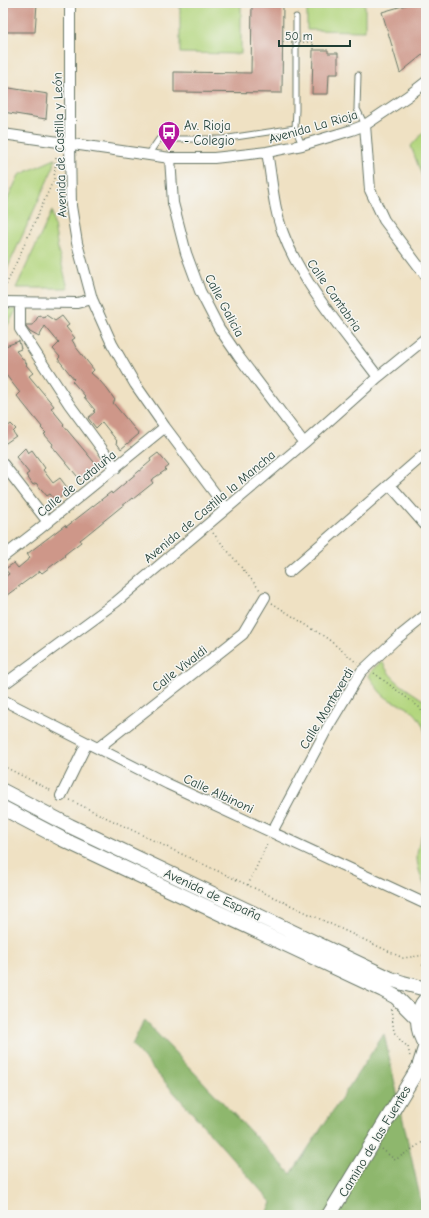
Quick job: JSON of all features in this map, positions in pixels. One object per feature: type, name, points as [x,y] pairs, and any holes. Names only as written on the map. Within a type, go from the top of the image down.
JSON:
[{"type":"main road","name":"Avenida de España","points":[[3,791],[70,826],[391,979],[426,989]]},
{"type":"main road","name":"Avenida de España","points":[[3,808],[62,839],[383,990],[396,998],[418,1019]]},
{"type":"main road","points":[[426,999],[423,1003],[418,1019],[418,1028],[426,1045]]},
{"type":"main road","name":"Camino de las Fuentes","points":[[329,1215],[422,1065],[426,1045]]},
{"type":"street","name":"Avenida de Castilla y León","points":[[70,3],[71,206],[77,243],[92,299],[116,350],[136,384],[165,427],[226,508]]},
{"type":"street","name":"Avenida La Rioja","points":[[3,134],[170,158],[214,158],[267,152],[302,145],[365,125],[426,82]]},
{"type":"street","points":[[365,125],[370,190],[384,220],[426,276]]},
{"type":"street","name":"Calle Cantabria","points":[[267,152],[277,213],[283,233],[298,265],[316,294],[378,377]]},
{"type":"street","name":"Calle Galicia","points":[[170,158],[173,203],[186,253],[200,291],[219,328],[304,443]]},
{"type":"street","points":[[3,302],[77,303],[92,299]]},
{"type":"street","points":[[20,309],[20,329],[69,404],[116,468]]},
{"type":"street","name":"Avenida de Castilla la Mancha","points":[[3,685],[116,602],[304,443],[378,377],[426,338]]},
{"type":"street","name":"Calle de Cataluña","points":[[3,557],[116,468],[165,427]]},
{"type":"street","points":[[289,572],[426,453]]},
{"type":"street","points":[[3,464],[48,522]]},
{"type":"street","points":[[390,485],[426,526]]},
{"type":"street","name":"Calle Vivaldi","points":[[98,748],[243,634],[266,597]]},
{"type":"street","name":"Calle Monteverdi","points":[[272,832],[329,725],[361,672],[395,640],[426,615]]},
{"type":"street","name":"Calle Albinoni","points":[[3,700],[168,784],[426,904]]},
{"type":"street","points":[[61,796],[87,743]]},
{"type":"lane","points":[[296,17],[295,128],[302,145]]},
{"type":"lane","points":[[358,75],[357,109],[365,125]]},
{"type":"lane","points":[[148,156],[159,138],[222,139],[295,128]]},
{"type":"path","points":[[283,42],[313,42],[313,50]]},
{"type":"path","points":[[3,292],[54,179],[56,158],[70,158]]},
{"type":"path","points":[[206,525],[272,603],[328,639],[359,665]]},
{"type":"path","points":[[372,672],[419,707],[426,718]]},
{"type":"path","points":[[3,766],[61,796],[403,958],[426,955]]},
{"type":"path","points":[[248,885],[272,832]]},
{"type":"path","points":[[422,965],[426,966]]},
{"type":"path","points":[[391,1009],[394,1032],[408,1047],[411,1060],[422,1065]]},
{"type":"path","points":[[380,1148],[395,1160],[426,1140]]},
{"type":"green space","points":[[180,3],[241,3],[241,54],[180,53]]},
{"type":"green space","points":[[307,3],[365,3],[365,31],[307,30]]},
{"type":"green space","points":[[426,129],[426,187],[411,146]]},
{"type":"green space","points":[[55,159],[54,166],[3,278],[3,209],[19,175]]},
{"type":"green space","points":[[52,211],[58,250],[68,288],[16,288]]},
{"type":"green space","points":[[3,309],[17,309],[3,333]]},
{"type":"green space","points":[[382,661],[395,680],[426,702],[426,736],[421,722],[416,715],[409,708],[391,701],[384,696],[369,676],[372,670]]},
{"type":"green space","points":[[426,823],[426,891],[419,870],[417,853]]},
{"type":"green space","points":[[144,1020],[291,1174],[384,1034],[424,1215],[266,1215],[272,1203],[132,1045]]},
{"type":"building","points":[[3,3],[37,3],[35,32],[3,32]]},
{"type":"building","points":[[252,3],[283,3],[282,93],[174,92],[174,72],[251,73]]},
{"type":"building","points":[[413,3],[426,3],[426,52],[400,73],[382,12]]},
{"type":"building","points":[[313,50],[328,50],[328,53],[338,53],[338,74],[329,74],[328,94],[312,94]]},
{"type":"building","points":[[3,87],[48,94],[46,119],[3,112]]},
{"type":"building","points":[[39,315],[44,318],[46,315],[55,321],[62,316],[69,325],[66,327],[75,338],[72,340],[75,346],[94,370],[91,373],[107,389],[115,400],[113,403],[139,434],[121,449],[116,442],[117,441],[102,422],[96,428],[88,418],[95,412],[93,411],[95,410],[72,381],[74,379],[58,359],[60,357],[53,349],[59,343],[45,326],[39,337],[30,332],[26,327],[26,325],[33,325]]},
{"type":"building","points":[[19,341],[21,349],[16,351],[33,373],[29,376],[54,406],[51,408],[64,424],[63,425],[99,468],[82,482],[52,446],[53,444],[44,434],[46,433],[41,428],[42,427],[17,396],[20,393],[6,375],[3,376],[3,347]]},
{"type":"building","points":[[11,424],[16,429],[13,432],[16,436],[3,445],[3,430]]},
{"type":"building","points":[[25,448],[28,453],[32,450],[45,468],[43,470],[53,483],[60,478],[69,490],[56,501],[50,494],[47,496],[36,483],[33,485],[26,475],[29,473],[16,457]]},
{"type":"building","points":[[158,453],[169,466],[165,469],[166,470],[151,480],[153,483],[80,540],[81,542],[64,555],[65,556],[42,573],[40,571],[3,598],[3,578],[9,574],[5,569],[14,563],[18,568],[30,558],[27,554],[65,525],[66,527],[111,492],[112,494],[151,461],[150,459]]},
{"type":"place","name":"Av. Rioja - Colegio","points":[[169,152]]}]
